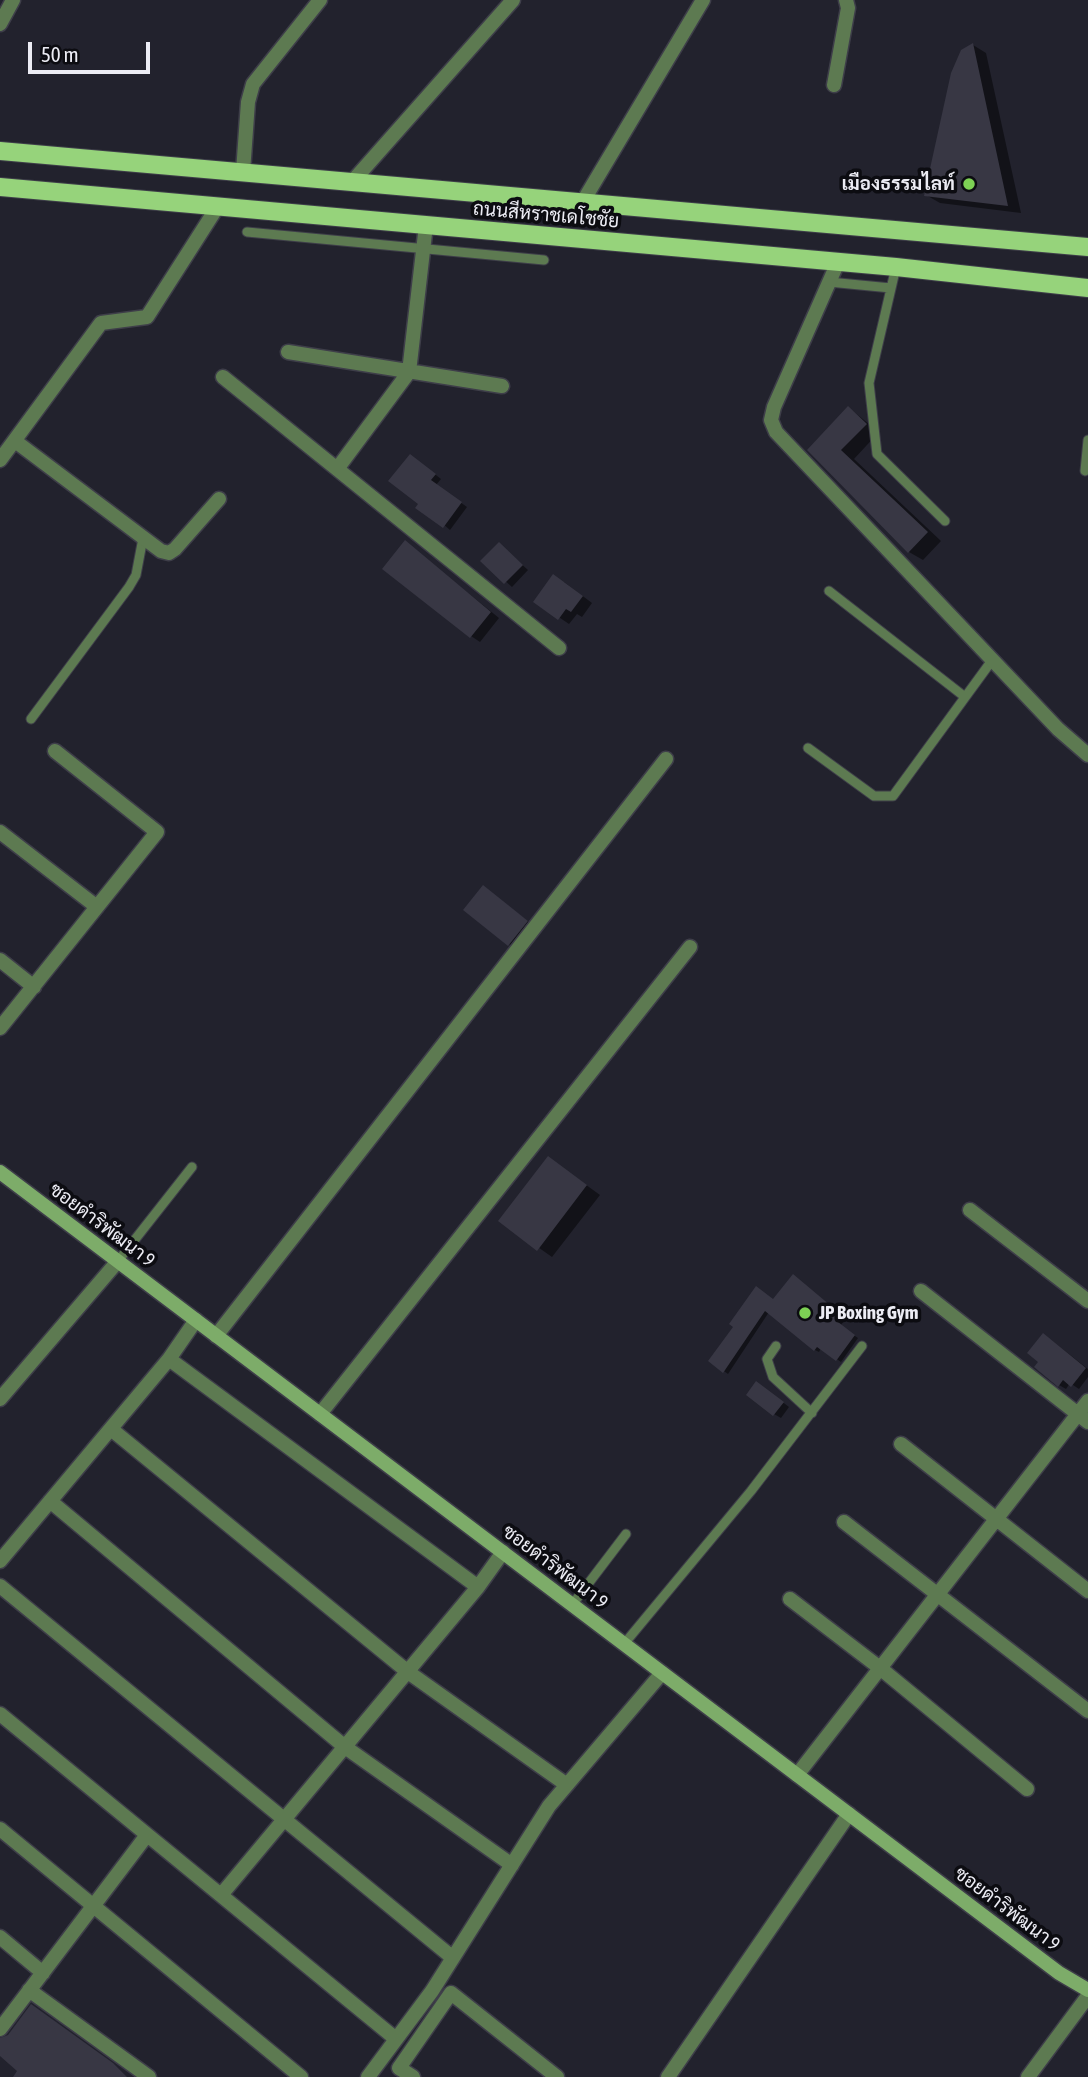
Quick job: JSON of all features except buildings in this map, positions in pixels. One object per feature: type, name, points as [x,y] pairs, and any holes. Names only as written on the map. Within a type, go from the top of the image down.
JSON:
[{"type":"main road","name":"ถนนสีหราชเดโชชัย","points":[[0,151],[1088,247]]},
{"type":"main road","name":"ถนนสีหราชเดโชชัย","points":[[0,187],[896,267],[1088,288]]},
{"type":"street","points":[[0,24],[13,0]]},
{"type":"street","points":[[243,172],[248,102],[253,84],[320,0]]},
{"type":"street","points":[[352,182],[513,0]]},
{"type":"street","points":[[582,202],[703,0]]},
{"type":"street","points":[[834,85],[848,8],[846,0]]},
{"type":"street","points":[[1,455],[15,441],[101,323],[147,317],[218,206]]},
{"type":"street","points":[[337,469],[409,372],[426,225]]},
{"type":"street","points":[[838,262],[774,407],[771,420],[776,432],[1058,729],[1088,755]]},
{"type":"street","points":[[288,352],[502,386]]},
{"type":"street","points":[[223,377],[559,648]]},
{"type":"street","points":[[15,441],[161,551],[169,553],[219,499]]},
{"type":"street","points":[[0,1028],[157,832],[55,751]]},
{"type":"street","points":[[216,1336],[666,759]]},
{"type":"street","points":[[0,832],[97,907]]},
{"type":"street","points":[[320,1414],[690,947]]},
{"type":"street","points":[[0,960],[34,987]]},
{"type":"street","name":"ซอยดำริพัฒนา 9","points":[[0,1172],[1059,1973],[1088,1990]]},
{"type":"street","points":[[970,1210],[1088,1301]]},
{"type":"street","points":[[0,1399],[118,1261]]},
{"type":"street","points":[[921,1291],[1083,1418]]},
{"type":"street","points":[[0,1561],[169,1359],[196,1320]]},
{"type":"street","points":[[169,1359],[478,1587]]},
{"type":"street","points":[[797,1775],[998,1517],[1083,1418],[1088,1401]]},
{"type":"street","points":[[111,1429],[408,1672],[567,1785]]},
{"type":"street","points":[[901,1444],[998,1517],[1088,1591]]},
{"type":"street","points":[[50,1501],[345,1747],[512,1865]]},
{"type":"street","points":[[844,1522],[1088,1711]]},
{"type":"street","points":[[221,1895],[478,1587],[503,1552]]},
{"type":"street","points":[[0,1586],[453,1958]]},
{"type":"street","points":[[790,1600],[880,1668],[1027,1789]]},
{"type":"street","points":[[368,2077],[453,1958],[549,1806],[662,1673]]},
{"type":"street","points":[[0,1714],[396,2039]]},
{"type":"street","points":[[667,2077],[849,1814]]},
{"type":"street","points":[[0,1829],[301,2077]]},
{"type":"street","points":[[0,2029],[148,1835]]},
{"type":"street","points":[[0,1937],[43,1973]]},
{"type":"street","points":[[29,1990],[149,2077]]},
{"type":"street","points":[[413,2077],[400,2068],[451,1993],[557,2077]]},
{"type":"street","points":[[1028,2077],[1088,1996]]},
{"type":"lane","points":[[272,211],[272,234]]},
{"type":"lane","points":[[331,238],[332,216]]},
{"type":"lane","points":[[247,232],[544,260]]},
{"type":"lane","points":[[896,267],[869,383],[877,454],[945,521]]},
{"type":"lane","points":[[829,282],[891,288]]},
{"type":"lane","points":[[1085,471],[1088,440]]},
{"type":"lane","points":[[31,719],[129,587],[136,575],[143,538]]},
{"type":"lane","points":[[828,591],[965,696]]},
{"type":"lane","points":[[808,748],[874,796],[893,796],[993,659]]},
{"type":"lane","points":[[118,1261],[192,1167]]},
{"type":"lane","points":[[776,1346],[767,1359],[773,1377],[812,1413]]},
{"type":"lane","points":[[624,1644],[812,1413],[862,1346]]},
{"type":"lane","points":[[572,1605],[626,1534]]},
{"type":"place","name":"เมืองธรรมไลท์","points":[[969,184]]},
{"type":"place","name":"JP Boxing Gym","points":[[805,1313]]}]
